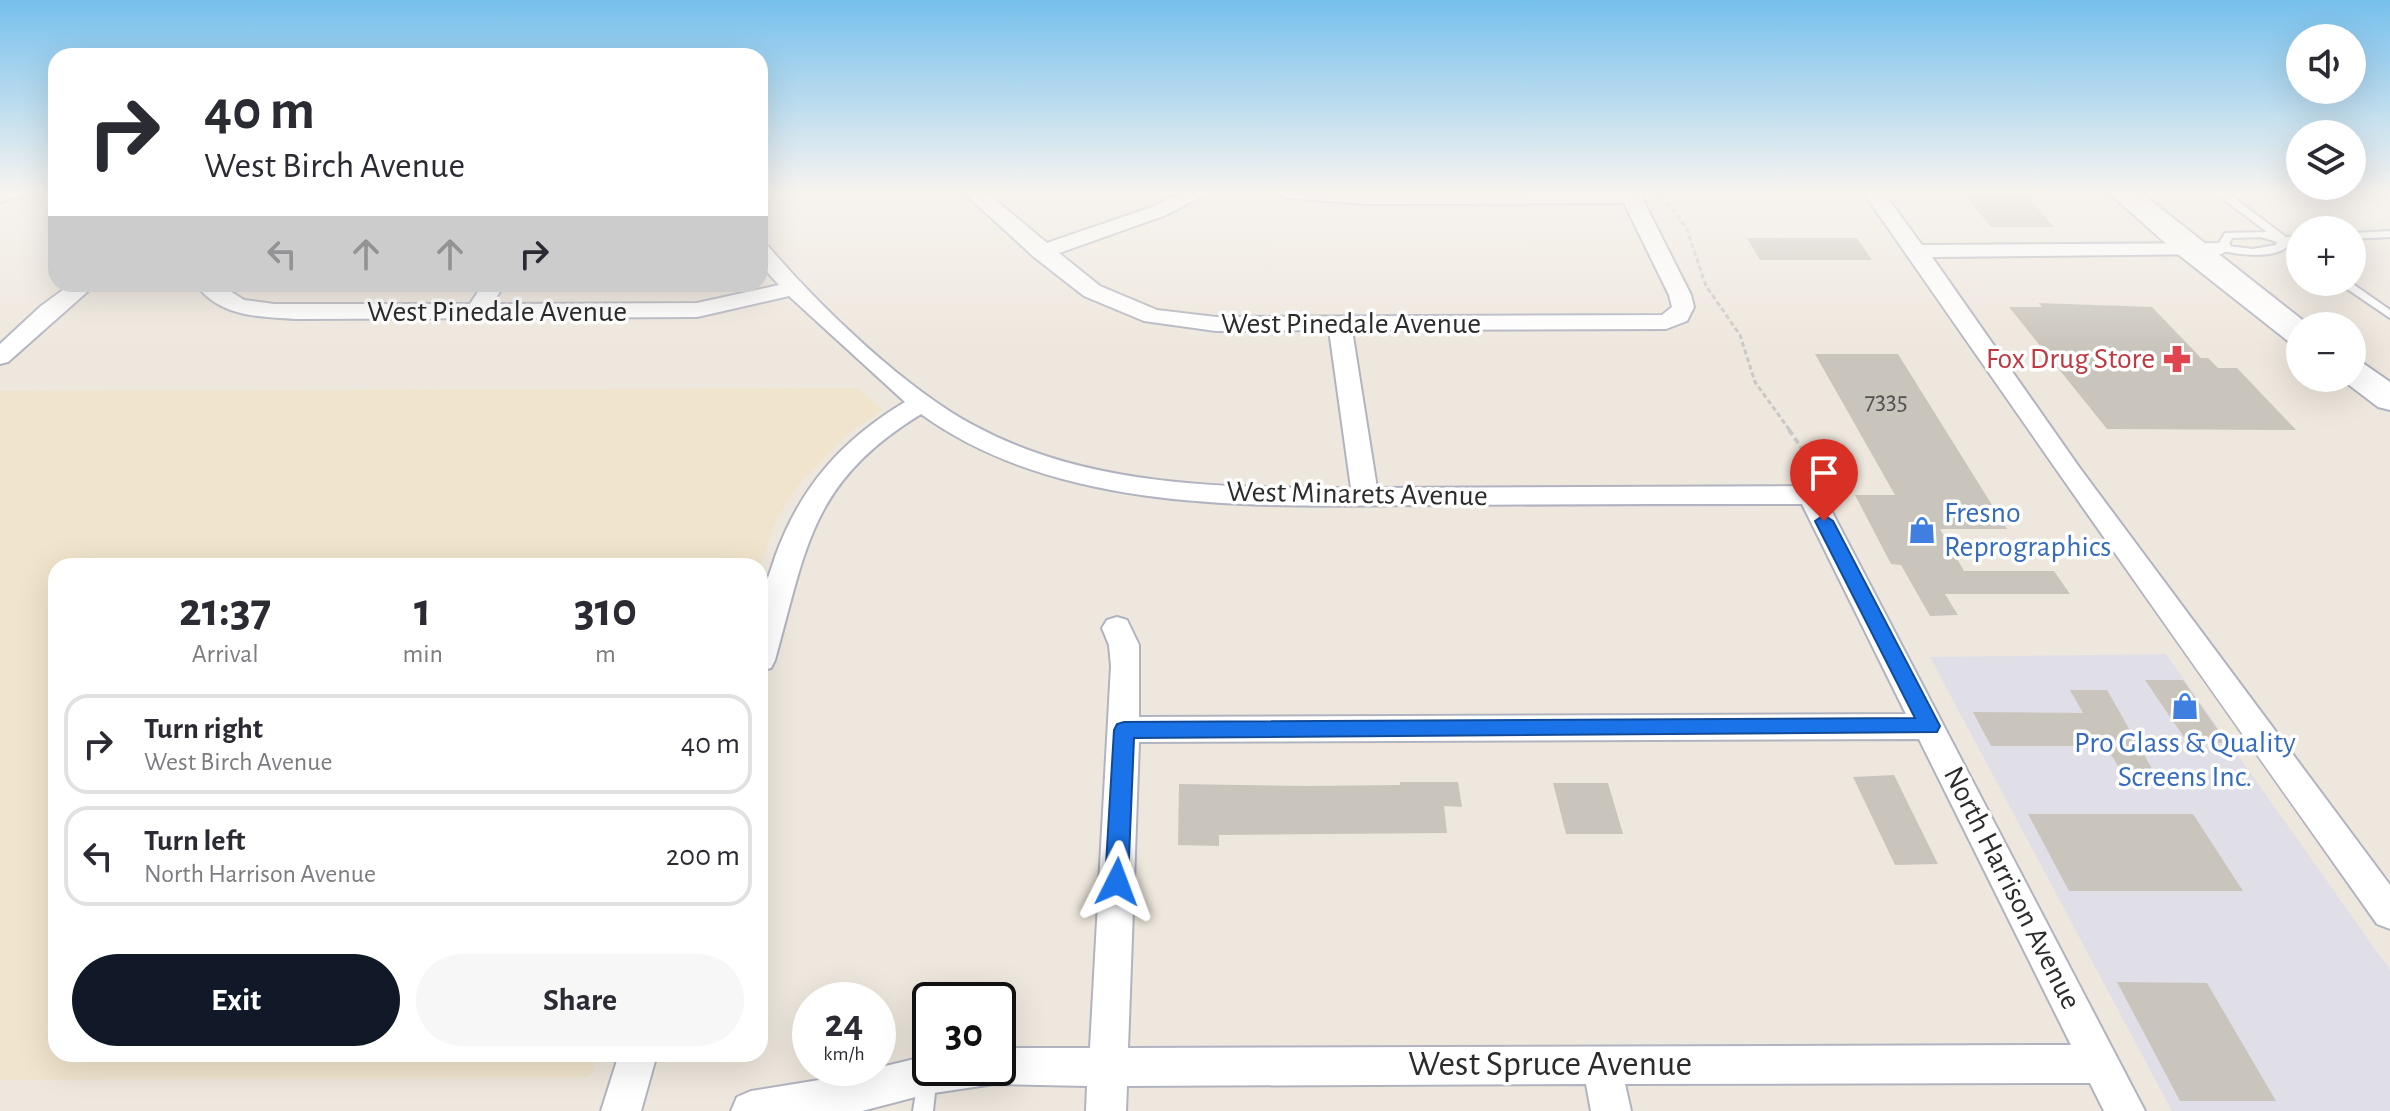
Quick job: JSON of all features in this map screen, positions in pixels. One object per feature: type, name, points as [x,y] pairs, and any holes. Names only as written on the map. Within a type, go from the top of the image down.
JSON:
[{"type":"main road","points":[[2199,244],[2304,312]]},
{"type":"main road","points":[[2201,244],[2286,321]]},
{"type":"main road","points":[[2366,354],[2390,371]]},
{"type":"main road","points":[[2366,381],[2390,399]]},
{"type":"street","name":"West Pinedale Avenue","points":[[1033,244],[1092,291],[1152,316],[1216,324],[1340,325],[1666,322],[1679,316],[1683,307],[1654,244]]},
{"type":"street","points":[[1042,252],[1065,244]]},
{"type":"street","points":[[1912,244],[2070,473],[2390,913]]},
{"type":"street","points":[[1917,251],[2205,248]]},
{"type":"street","name":"West Minarets Avenue","points":[[768,260],[792,289],[920,404],[971,434],[1014,452],[1107,479],[1169,489],[1231,494],[1365,496],[1817,490]]},
{"type":"street","name":"West Pinedale Avenue","points":[[215,292],[221,298],[260,309],[297,312],[476,312],[697,310],[792,289]]},
{"type":"street","points":[[0,357],[74,292]]},
{"type":"street","points":[[476,312],[489,292]]},
{"type":"street","points":[[1340,325],[1365,496]]},
{"type":"street","points":[[768,634],[801,527],[814,500],[843,461],[878,432],[920,404]]},
{"type":"street","name":"North Harrison Avenue","points":[[1817,490],[1930,726],[2125,1111]]},
{"type":"street","points":[[1106,1111],[1126,656],[1117,628]]},
{"type":"street","points":[[1124,730],[1930,726]]},
{"type":"street","points":[[621,1111],[636,1062]]},
{"type":"street","points":[[1601,1064],[1611,1111]]},
{"type":"street","name":"West Spruce Avenue","points":[[1016,1067],[2101,1064]]},
{"type":"street","points":[[751,1111],[844,1096],[925,1093]]},
{"type":"lane","points":[[2205,248],[2213,244]]},
{"type":"lane","points":[[2205,248],[2253,252],[2281,248],[2282,244]]},
{"type":"lane","points":[[2363,296],[2390,315]]},
{"type":"path","points":[[1692,244],[1706,286],[1740,335],[1755,382],[1823,479],[1817,490]]},
{"type":"shaded area","points":[[858,388],[882,410],[845,436],[797,487],[777,519],[763,558],[48,558],[48,1062],[596,1062],[592,1073],[586,1078],[0,1080],[0,391]]},
{"type":"shaded area","points":[[2166,654],[2390,970],[2390,1111],[2172,1111],[1930,657]]},
{"type":"building","points":[[1750,244],[1861,244],[1872,260],[1760,260]]},
{"type":"building","points":[[2039,303],[2152,307],[2201,358],[2208,358],[2218,368],[2237,368],[2296,430],[2107,429],[2009,307],[2042,307]]},
{"type":"building","points":[[1815,354],[1898,354],[2007,529],[1940,529],[1964,571],[2054,571],[2070,594],[1945,594],[1958,615],[1930,616],[1901,565],[1891,564],[1855,495],[1895,495]]},
{"type":"building","points":[[2145,680],[2183,680],[2227,743],[2188,743]]},
{"type":"building","points":[[2070,690],[2107,690],[2155,774],[2122,773],[2106,746],[1991,746],[1973,712],[2083,713]]},
{"type":"building","points":[[1894,775],[1938,864],[1895,865],[1853,777]]},
{"type":"building","points":[[1400,782],[1458,782],[1462,807],[1444,806],[1447,833],[1219,835],[1219,846],[1178,845],[1179,784],[1307,786],[1400,785]]},
{"type":"building","points":[[1553,783],[1608,783],[1623,834],[1566,834]]},
{"type":"building","points":[[2028,814],[2193,814],[2243,891],[2069,891]]},
{"type":"building","points":[[2117,982],[2207,983],[2276,1101],[2180,1101]]},
{"type":"place","name":"Fox Drug Store","points":[[2177,359]]},
{"type":"place","name":"Fresno Reprographics","points":[[1922,530]]},
{"type":"place","name":"Pro Glass & Quality Screens Inc.","points":[[2185,706]]},
{"type":"route","points":[[1117,882],[1124,730],[1930,726],[1824,521]]}]
